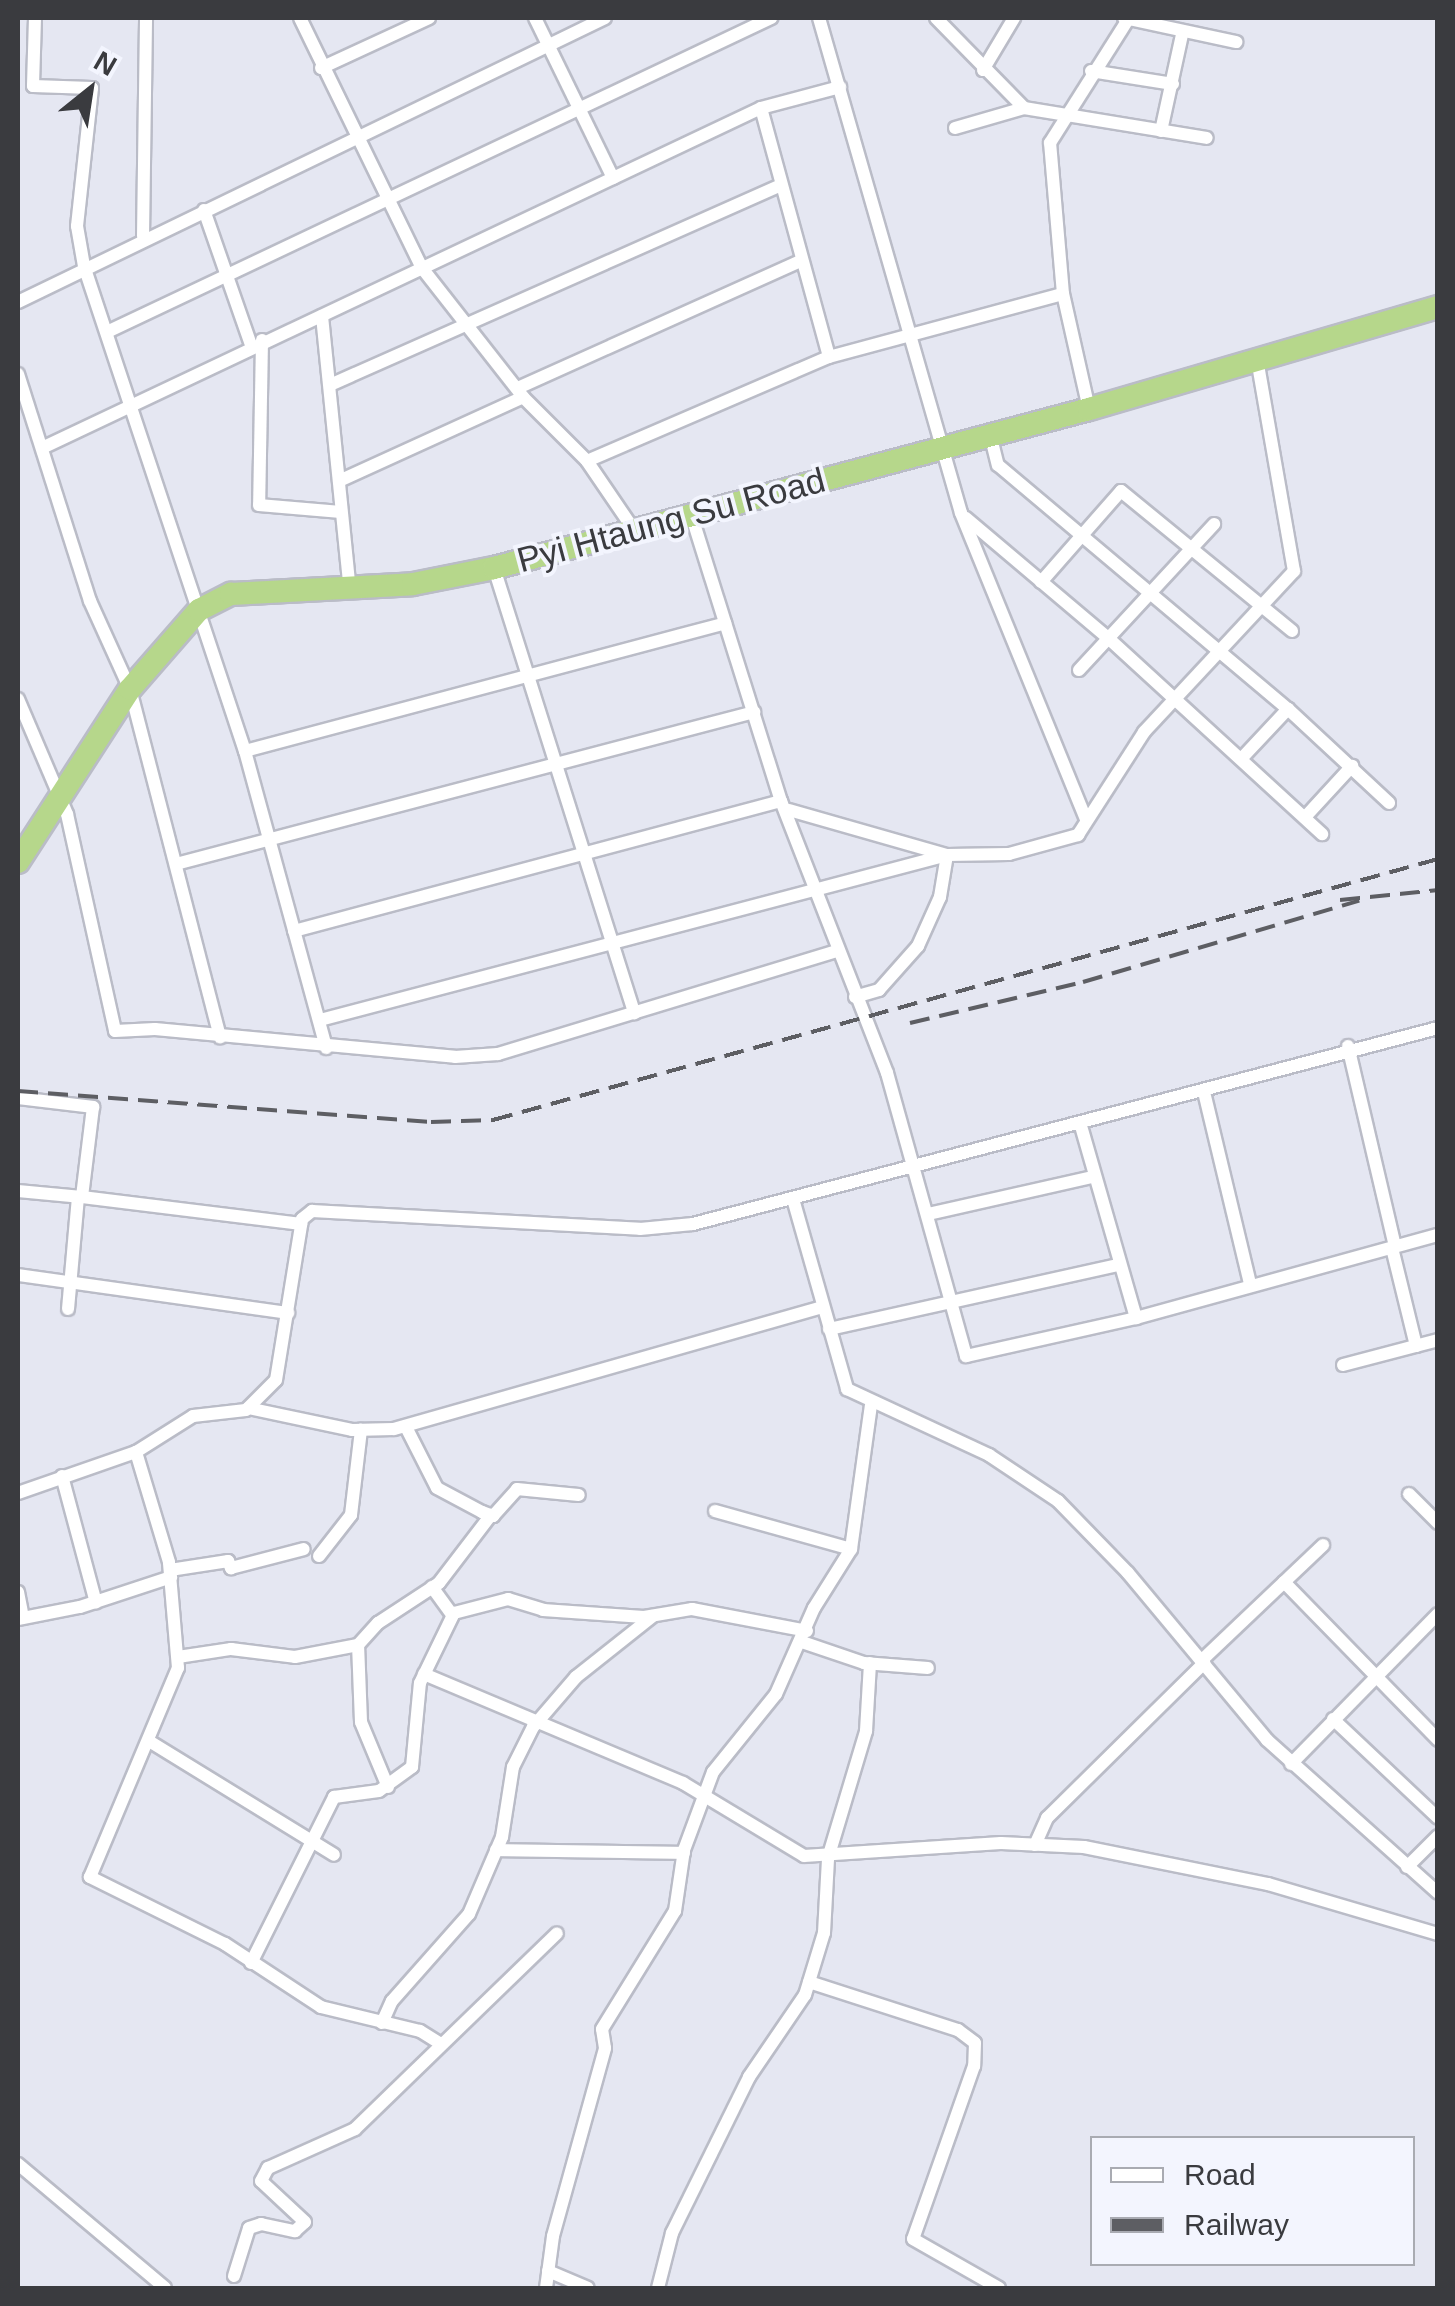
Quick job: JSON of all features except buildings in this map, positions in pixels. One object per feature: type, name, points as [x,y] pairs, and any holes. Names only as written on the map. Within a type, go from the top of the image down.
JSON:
[{"type":"highway","name":"Pyi Htaung Su Road","points":[[18,862],[130,689],[199,610],[257,588],[413,584],[494,568],[1089,409],[1438,307]]},
{"type":"street","points":[[35,18],[34,86],[92,88],[77,226],[84,266],[244,751],[326,1048]]},
{"type":"street","points":[[143,236],[146,18]]},
{"type":"street","points":[[300,18],[422,268],[464,326],[587,461],[634,530]]},
{"type":"street","points":[[322,68],[429,18]]},
{"type":"street","points":[[535,18],[613,178]]},
{"type":"street","points":[[18,302],[143,236],[605,18]]},
{"type":"street","points":[[107,332],[772,18]]},
{"type":"street","points":[[819,18],[960,513],[1086,820]]},
{"type":"street","points":[[936,18],[1024,108]]},
{"type":"street","points":[[984,70],[1014,18]]},
{"type":"street","points":[[1089,409],[1064,294],[1050,143],[1127,18],[1182,35],[1236,42]]},
{"type":"street","points":[[1161,131],[1182,35]]},
{"type":"street","points":[[1091,71],[1174,84]]},
{"type":"street","points":[[42,448],[130,402],[322,316],[760,108],[840,88]]},
{"type":"street","points":[[760,108],[778,186],[829,358]]},
{"type":"street","points":[[955,128],[1024,108],[1208,138]]},
{"type":"street","points":[[330,386],[778,186]]},
{"type":"street","points":[[204,210],[224,278],[257,344],[259,505],[340,512]]},
{"type":"street","points":[[338,480],[801,262]]},
{"type":"street","points":[[587,461],[829,358],[906,333],[1064,294]]},
{"type":"street","points":[[322,316],[350,584]]},
{"type":"street","points":[[320,1020],[947,855],[1009,854],[1078,834],[1175,698],[1294,571],[1257,358]]},
{"type":"street","points":[[18,374],[90,601],[130,689],[220,1038]]},
{"type":"street","points":[[990,434],[998,464],[1288,709],[1389,803]]},
{"type":"street","points":[[1041,582],[1121,491],[1292,631]]},
{"type":"street","points":[[960,513],[1108,637],[1308,815],[1322,834]]},
{"type":"street","points":[[691,514],[814,891],[916,1167],[966,1356],[1136,1318],[1250,1283],[1438,1236]]},
{"type":"street","points":[[1079,670],[1214,524]]},
{"type":"street","points":[[494,568],[552,765],[587,853],[634,1013]]},
{"type":"street","points":[[244,751],[524,672],[725,623]]},
{"type":"street","points":[[18,699],[57,800],[67,814],[116,1031],[156,1029],[326,1048],[498,1054],[837,951]]},
{"type":"street","points":[[1241,759],[1288,709]]},
{"type":"street","points":[[176,864],[754,712]]},
{"type":"street","points":[[1308,815],[1352,766]]},
{"type":"street","points":[[294,931],[587,853],[785,806],[947,855]]},
{"type":"street","points":[[855,997],[879,990],[918,946],[940,897],[947,855]]},
{"type":"street","points":[[248,1408],[282,1365],[301,1224],[312,1212],[640,1229],[693,1224],[1082,1126],[1348,1046],[1438,1028]]},
{"type":"street","points":[[1348,1046],[1416,1346]]},
{"type":"street","points":[[1204,1092],[1250,1283]]},
{"type":"street","points":[[18,1098],[92,1107],[68,1310]]},
{"type":"street","points":[[1082,1126],[1092,1177],[1136,1318]]},
{"type":"street","points":[[928,1214],[1092,1177]]},
{"type":"street","points":[[18,1192],[301,1224]]},
{"type":"street","points":[[793,1199],[847,1389],[871,1405],[989,1455],[1058,1501],[1292,1764],[1438,1893]]},
{"type":"street","points":[[828,1329],[951,1306],[1118,1266]]},
{"type":"street","points":[[18,1275],[288,1312]]},
{"type":"street","points":[[18,1493],[136,1452],[194,1416],[248,1408],[360,1430],[406,1427],[822,1307]]},
{"type":"street","points":[[1343,1365],[1438,1340]]},
{"type":"street","points":[[546,2288],[605,2048],[602,2029],[675,1911],[684,1853],[722,1757],[776,1694],[851,1549],[871,1405]]},
{"type":"street","points":[[406,1427],[436,1488],[491,1515]]},
{"type":"street","points":[[319,1556],[354,1506],[360,1430]]},
{"type":"street","points":[[136,1452],[170,1574],[178,1656],[149,1741],[90,1877],[250,1962],[321,2006],[441,2044]]},
{"type":"street","points":[[62,1476],[96,1603]]},
{"type":"street","points":[[178,1656],[231,1650],[295,1657],[358,1645],[378,1623],[432,1587],[516,1489],[579,1494]]},
{"type":"street","points":[[1409,1494],[1438,1523]]},
{"type":"street","points":[[715,1511],[851,1549]]},
{"type":"street","points":[[1035,1845],[1047,1818],[1323,1545]]},
{"type":"street","points":[[18,1592],[20,1618],[96,1603],[170,1574],[228,1561],[231,1568],[304,1549]]},
{"type":"street","points":[[1284,1582],[1438,1740]]},
{"type":"street","points":[[432,1587],[452,1615]]},
{"type":"street","points":[[250,1962],[310,1840],[341,1792],[388,1787],[412,1768],[415,1705],[424,1674],[452,1615],[508,1599],[543,1610],[655,1615],[692,1609],[804,1637],[870,1664],[928,1668]]},
{"type":"street","points":[[1292,1764],[1438,1614]]},
{"type":"street","points":[[382,2023],[392,2001],[469,1914],[496,1850],[513,1767],[538,1720],[576,1677],[655,1615]]},
{"type":"street","points":[[358,1645],[361,1722],[388,1787]]},
{"type":"street","points":[[658,2288],[672,2232],[749,2077],[809,1982],[824,1932],[828,1858],[866,1731],[870,1664]]},
{"type":"street","points":[[424,1674],[706,1795],[786,1847],[828,1858],[1035,1845],[1194,1866],[1438,1934]]},
{"type":"street","points":[[1333,1720],[1438,1818]]},
{"type":"street","points":[[149,1741],[334,1854]]},
{"type":"street","points":[[1408,1867],[1438,1836]]},
{"type":"street","points":[[496,1850],[684,1853]]},
{"type":"street","points":[[234,2276],[249,2228],[261,2224],[296,2231],[305,2222],[261,2181],[268,2168],[355,2129],[557,1933]]},
{"type":"street","points":[[809,1982],[958,2030],[974,2043],[974,2066],[914,2239],[999,2288]]},
{"type":"street","points":[[18,2164],[165,2288]]},
{"type":"street","points":[[548,2271],[586,2288]]},
{"type":"railway","points":[[18,1091],[431,1122],[493,1120],[1438,859]]},
{"type":"railway","points":[[1340,900],[1438,890]]},
{"type":"railway","points":[[910,1023],[1083,982],[1359,901]]}]
